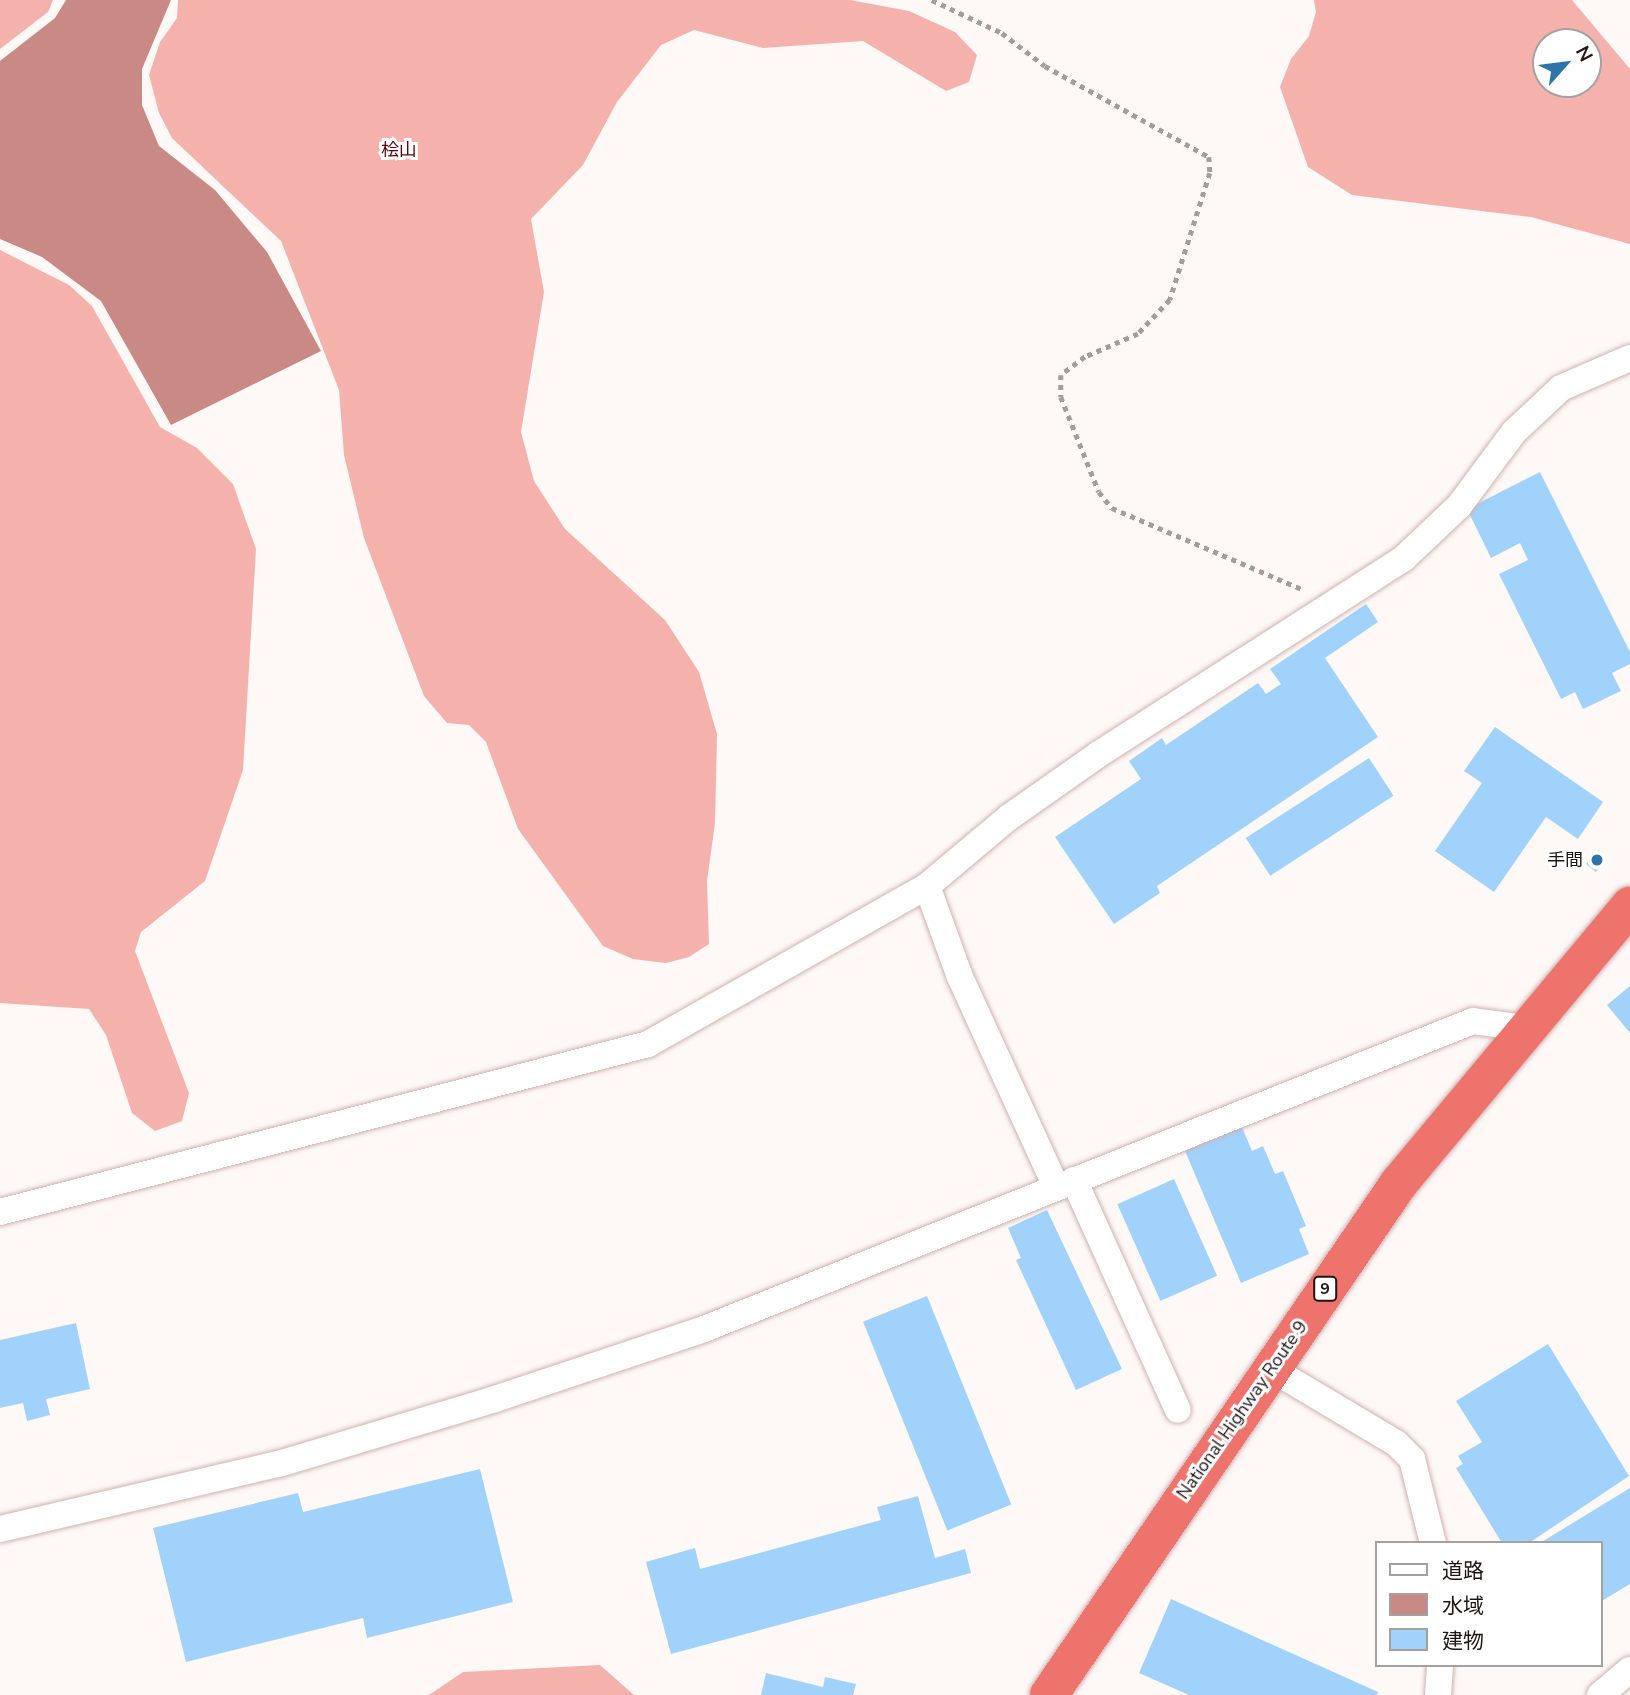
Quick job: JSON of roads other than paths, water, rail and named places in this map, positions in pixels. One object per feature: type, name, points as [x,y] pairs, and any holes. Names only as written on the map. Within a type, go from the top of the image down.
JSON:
[{"type":"highway","name":"National Highway Route 9","points":[[1049,1695],[1399,1183],[1525,1028],[1630,906]]},
{"type":"street","points":[[0,1212],[603,1059],[648,1044],[927,886],[1008,818],[1098,754],[1404,558],[1459,506],[1514,432],[1561,388],[1630,358]]},
{"type":"street","points":[[927,886],[960,977],[1178,1410]]},
{"type":"street","points":[[0,1529],[282,1463],[495,1399],[704,1329],[1473,1021],[1525,1028]]},
{"type":"street","points":[[1270,1368],[1396,1443],[1412,1459],[1432,1541]]},
{"type":"street","points":[[1438,1695],[1440,1667]]},
{"type":"street","points":[[1600,1695],[1630,1670]]},
{"type":"water","points":[[66,0],[171,0],[142,69],[142,105],[159,146],[215,190],[267,252],[321,351],[171,425],[101,301],[42,257],[0,239],[0,61],[55,18]]},
{"type":"place","name":"手間","points":[[1597,860]]},
{"type":"park label","name":"桧山","points":[[399,150]]}]
